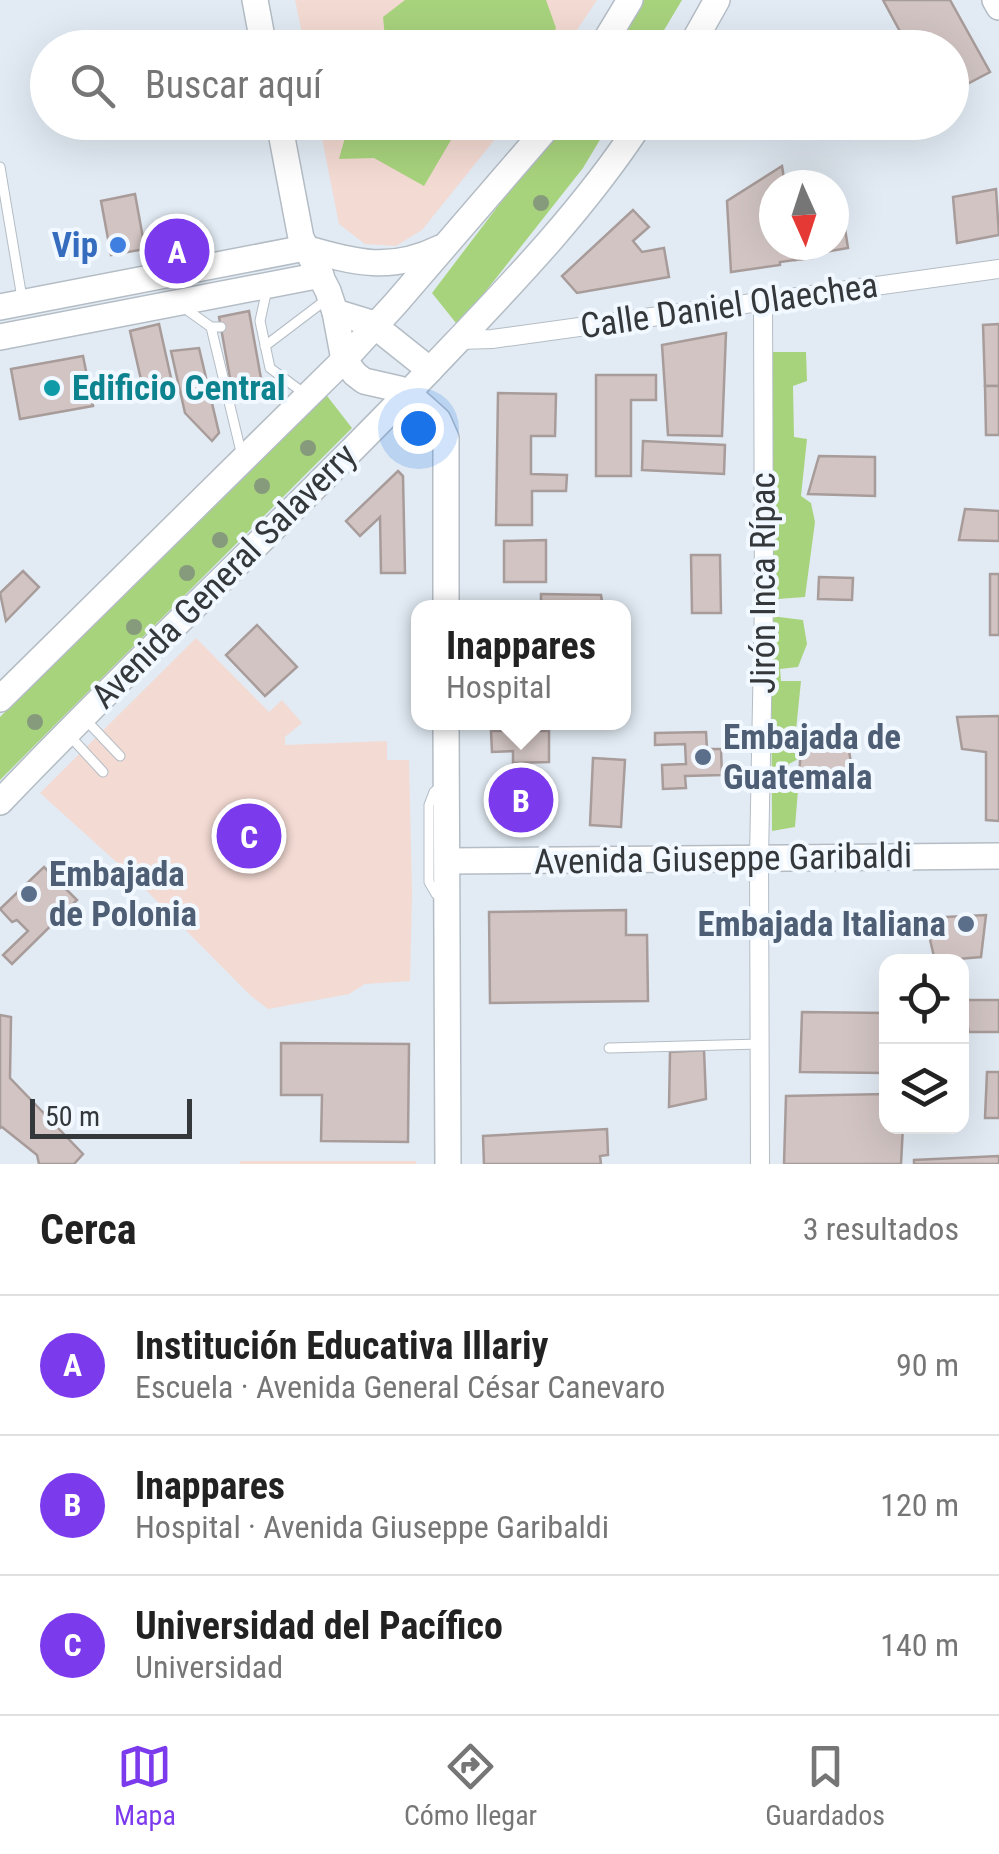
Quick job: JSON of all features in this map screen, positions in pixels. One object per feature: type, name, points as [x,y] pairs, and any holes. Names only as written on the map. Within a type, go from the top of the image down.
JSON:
[{"type":"main road","points":[[255,0],[261,30]]},
{"type":"main road","points":[[612,30],[630,0]]},
{"type":"main road","points":[[700,30],[717,0]]},
{"type":"main road","points":[[995,0],[999,6]]},
{"type":"main road","points":[[281,140],[300,238],[329,295],[344,360],[364,382],[408,393],[438,420],[446,438],[446,600]]},
{"type":"main road","name":"Avenida General Salaverry","points":[[0,699],[344,360],[536,140]]},
{"type":"main road","name":"Avenida General Salaverry","points":[[0,802],[518,278],[628,140]]},
{"type":"main road","points":[[11,305],[305,248],[356,262],[386,264],[416,258],[445,246]]},
{"type":"main road","points":[[0,337],[268,285],[329,295],[357,318],[376,326],[430,370]]},
{"type":"main road","points":[[446,730],[448,1164]]},
{"type":"main road","name":"Avenida Giuseppe Garibaldi","points":[[446,862],[999,856]]},
{"type":"street","name":"Calle Daniel Olaechea","points":[[458,340],[492,339],[999,270]]},
{"type":"street","name":"Jirón Inca Rípac","points":[[760,1164],[762,301]]},
{"type":"lane","points":[[0,167],[11,305]]},
{"type":"lane","points":[[268,285],[256,322],[265,346],[265,371],[308,396]]},
{"type":"lane","points":[[265,346],[329,295]]},
{"type":"lane","points":[[177,303],[216,327],[243,458]]},
{"type":"lane","points":[[74,724],[120,756]]},
{"type":"lane","points":[[74,724],[103,772]]},
{"type":"lane","points":[[446,782],[434,792],[430,804],[429,882],[436,894],[446,900]]},
{"type":"lane","points":[[609,1048],[760,1044]]},
{"type":"shaded area","points":[[295,0],[597,0],[577,30],[301,30]]},
{"type":"shaded area","points":[[322,140],[494,140],[422,230],[396,246],[365,244],[339,224]]},
{"type":"shaded area","points":[[196,638],[269,712],[282,700],[302,723],[285,737],[285,745],[387,741],[387,760],[409,760],[410,981],[365,984],[349,994],[268,1009],[40,793]]},
{"type":"shaded area","points":[[416,1161],[416,1164],[240,1164]]},
{"type":"green space","points":[[405,0],[546,0],[556,28],[384,30],[383,17]]},
{"type":"green space","points":[[640,0],[682,0],[664,30],[621,30]]},
{"type":"green space","points":[[345,140],[451,140],[424,186],[374,158],[339,159]]},
{"type":"green space","points":[[548,140],[600,140],[583,168],[478,301],[456,323],[432,293]]},
{"type":"green space","points":[[770,352],[806,352],[807,381],[793,386],[794,437],[807,439],[801,496],[811,503],[815,522],[805,597],[764,600]]},
{"type":"green space","points":[[324,392],[352,428],[0,780],[0,717]]},
{"type":"green space","points":[[771,616],[803,620],[807,644],[798,667],[780,669],[781,681],[801,681],[796,730],[800,758],[789,764],[785,786],[798,790],[795,827],[772,831]]},
{"type":"building","points":[[883,0],[950,0],[967,30],[899,30]]},
{"type":"building","points":[[969,34],[990,72],[969,83]]},
{"type":"building","points":[[759,181],[759,260],[795,260],[731,272],[727,201]]},
{"type":"building","points":[[996,189],[999,235],[957,243],[953,197]]},
{"type":"building","points":[[135,194],[145,249],[111,255],[101,201]]},
{"type":"building","points":[[633,210],[649,227],[633,241],[642,252],[664,248],[669,277],[577,293],[562,276]]},
{"type":"building","points":[[249,311],[262,384],[232,389],[219,317]]},
{"type":"building","points":[[159,324],[171,378],[142,384],[130,331]]},
{"type":"building","points":[[999,324],[999,386],[985,386],[983,325]]},
{"type":"building","points":[[726,333],[722,436],[668,435],[662,345]]},
{"type":"building","points":[[199,348],[219,433],[212,441],[185,413],[171,351]]},
{"type":"building","name":"Edificio Central","points":[[83,356],[93,406],[20,419],[11,369]]},
{"type":"building","points":[[596,375],[656,375],[656,400],[631,400],[631,476],[596,476]]},
{"type":"building","points":[[985,386],[999,386],[999,435],[986,435]]},
{"type":"building","points":[[498,393],[556,394],[555,436],[531,436],[531,474],[567,475],[566,491],[532,491],[532,525],[496,525]]},
{"type":"building","points":[[643,441],[725,445],[724,474],[642,470]]},
{"type":"building","points":[[819,456],[875,457],[875,496],[808,494]]},
{"type":"building","points":[[398,471],[403,476],[405,573],[381,573],[380,517],[360,536],[346,521]]},
{"type":"building","points":[[965,509],[999,511],[999,541],[959,540]]},
{"type":"building","points":[[546,540],[546,582],[504,582],[504,541]]},
{"type":"building","points":[[691,555],[720,555],[721,613],[692,613]]},
{"type":"building","points":[[23,571],[39,587],[6,621],[0,593]]},
{"type":"building","points":[[990,574],[999,574],[999,635],[990,635]]},
{"type":"building","points":[[819,577],[853,578],[852,600],[818,599]]},
{"type":"building","points":[[541,594],[601,595],[602,600],[541,600]]},
{"type":"building","points":[[257,625],[297,667],[265,696],[226,655]]},
{"type":"building","points":[[999,716],[999,821],[986,820],[986,752],[962,749],[957,717]]},
{"type":"building","points":[[846,730],[852,770],[799,777],[802,731]]},
{"type":"building","points":[[491,731],[549,731],[549,762],[513,763],[513,751],[492,752]]},
{"type":"building","name":"Embajada de Guatemala","points":[[706,732],[707,749],[721,749],[722,775],[685,776],[686,788],[663,789],[662,765],[686,764],[685,744],[655,745],[655,733]]},
{"type":"building","points":[[593,758],[625,760],[621,827],[590,825]]},
{"type":"building","points":[[44,867],[77,900],[12,964],[3,955],[28,931],[0,909]]},
{"type":"building","points":[[626,910],[626,935],[647,935],[648,1001],[490,1003],[489,912]]},
{"type":"building","points":[[986,915],[981,957],[933,954],[925,918]]},
{"type":"building","points":[[969,1000],[999,1000],[999,1032],[969,1032]]},
{"type":"building","points":[[802,1012],[879,1013],[879,1073],[800,1072]]},
{"type":"building","points":[[0,1015],[11,1017],[10,1078],[83,1154],[74,1164],[39,1164],[37,1155],[0,1128]]},
{"type":"building","points":[[281,1043],[409,1044],[408,1142],[321,1141],[322,1095],[281,1095]]},
{"type":"building","points":[[704,1050],[706,1099],[669,1107],[670,1052]]},
{"type":"building","points":[[987,1072],[999,1072],[999,1118],[985,1118]]},
{"type":"building","points":[[879,1094],[879,1134],[903,1134],[901,1164],[784,1164],[786,1096]]},
{"type":"building","points":[[607,1129],[608,1155],[600,1156],[601,1164],[484,1164],[483,1136]]},
{"type":"building","points":[[999,1156],[999,1164],[914,1164],[914,1160]]},
{"type":"place","name":"Vip","points":[[118,245]]},
{"type":"place","name":"Institución Educativa Illariy","points":[[177,251]]},
{"type":"place","name":"Edificio Central","points":[[52,388]]},
{"type":"place","name":"Embajada de Guatemala","points":[[703,757]]},
{"type":"place","name":"Inappares","points":[[521,800]]},
{"type":"place","name":"Universidad del Pacífico","points":[[249,836]]},
{"type":"place","name":"Embajada de Polonia","points":[[29,894]]},
{"type":"place","name":"Embajada Italiana","points":[[966,924]]}]
